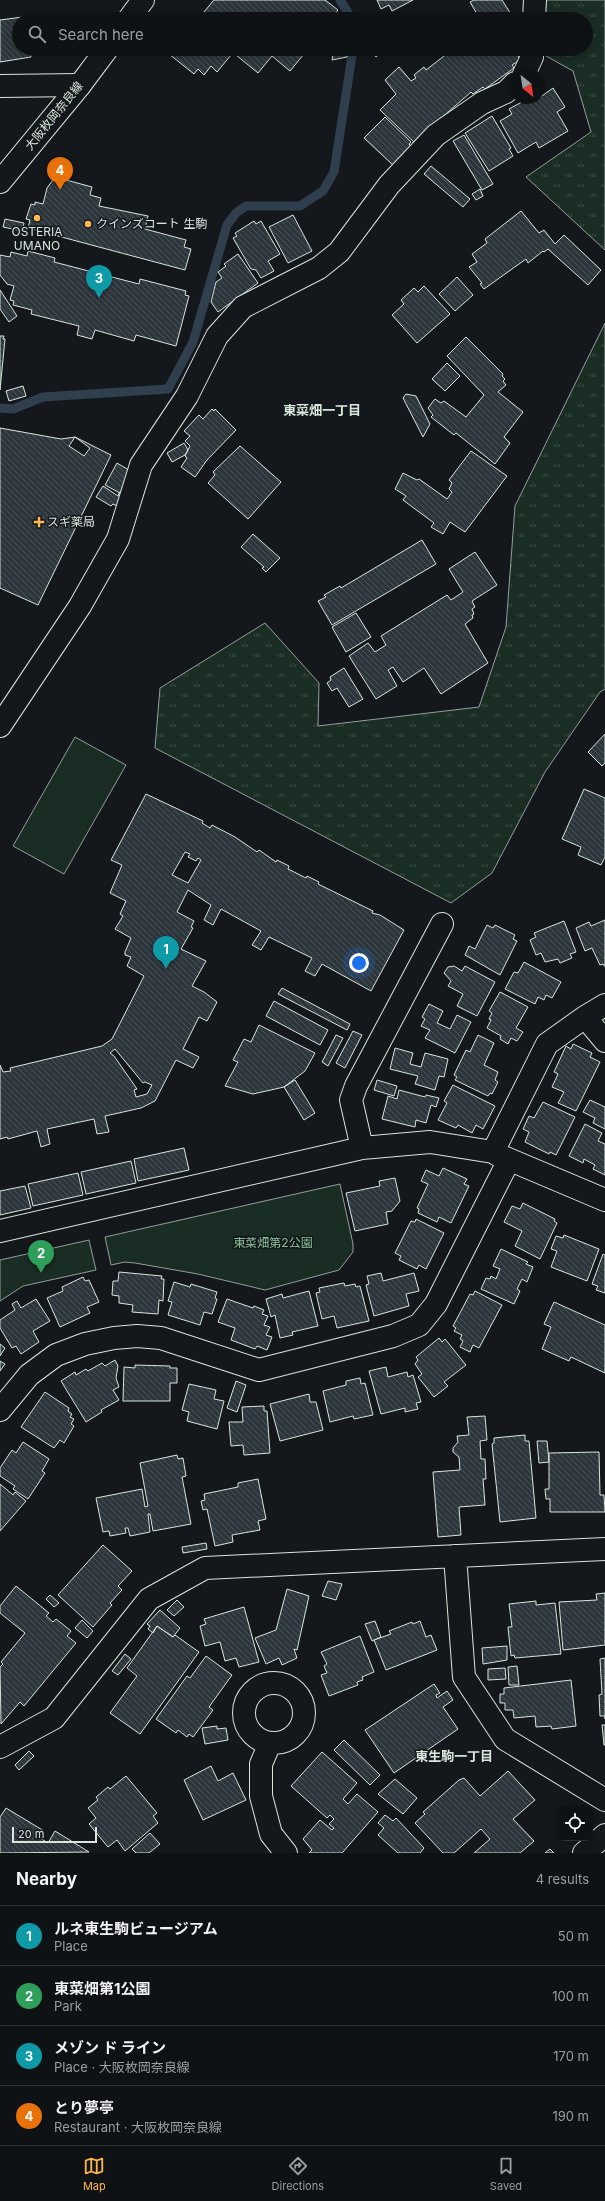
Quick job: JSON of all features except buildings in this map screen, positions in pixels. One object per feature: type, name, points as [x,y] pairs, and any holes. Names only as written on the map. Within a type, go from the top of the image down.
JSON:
[{"type":"street","points":[[134,12],[143,0]]},
{"type":"street","points":[[534,12],[535,0]]},
{"type":"street","name":"大阪枚岡奈良線","points":[[0,182],[80,85],[102,56]]},
{"type":"street","points":[[527,68],[532,56]]},
{"type":"street","points":[[0,86],[80,85]]},
{"type":"street","points":[[0,726],[80,606],[118,539],[141,465],[187,396],[217,336],[243,307],[319,268],[339,252],[389,185],[436,135],[482,103],[506,92],[509,89]]},
{"type":"street","points":[[362,1148],[351,1100],[356,1086],[442,924]]},
{"type":"street","points":[[0,1410],[29,1375],[56,1355],[85,1344],[114,1338],[137,1336],[161,1338],[259,1370],[393,1336],[418,1325],[436,1304],[501,1156],[547,1044],[585,1017],[605,1005]]},
{"type":"street","points":[[585,1017],[605,1041]]},
{"type":"street","points":[[0,1231],[362,1148],[430,1142],[501,1156],[605,1200]]},
{"type":"street","points":[[0,1747],[54,1718],[149,1598],[205,1568],[605,1549]]},
{"type":"street","points":[[455,1556],[464,1677],[505,1740],[605,1800]]},
{"type":"street","points":[[270,1743],[261,1764],[261,1796],[272,1834],[286,1853]]},
{"type":"street","points":[[584,1853],[605,1835]]},
{"type":"green space","points":[[546,0],[605,0],[605,250],[526,177],[591,132],[573,71],[546,56],[593,56],[593,12],[545,12]]},
{"type":"green space","points":[[605,323],[605,689],[600,692],[545,772],[492,873],[451,903],[155,748],[160,688],[265,623],[319,683],[318,726],[479,707],[506,627],[515,506]]},
{"type":"green space","points":[[75,737],[126,765],[64,874],[13,846]]},
{"type":"green space","name":"東菜畑第2公園","points":[[340,1184],[353,1244],[353,1252],[339,1270],[265,1290],[198,1274],[135,1263],[125,1262],[111,1265],[105,1237]]},
{"type":"green space","points":[[89,1240],[96,1270],[23,1286],[0,1301],[0,1260]]},
{"type":"waterway","points":[[340,0],[348,12]]},
{"type":"waterway","points":[[0,408],[13,409],[43,397],[168,389],[193,342],[227,225],[236,213],[246,206],[300,206],[323,191],[334,172],[352,56]]},
{"type":"place","name":"とり夢亭","points":[[60,190]]},
{"type":"place","name":"OSTERIA UMANO","points":[[37,218]]},
{"type":"place","name":"クインズコート 生駒","points":[[88,224]]},
{"type":"place","name":"メゾン ド ライン","points":[[99,298]]},
{"type":"place","name":"スギ薬局","points":[[39,522]]},
{"type":"place","name":"ルネ東生駒ビュージアム","points":[[166,969]]},
{"type":"place","name":"東菜畑第1公園","points":[[41,1273]]},
{"type":"district","name":"東菜畑一丁目","points":[[322,410]]},
{"type":"district","name":"東生駒一丁目","points":[[454,1756]]}]
